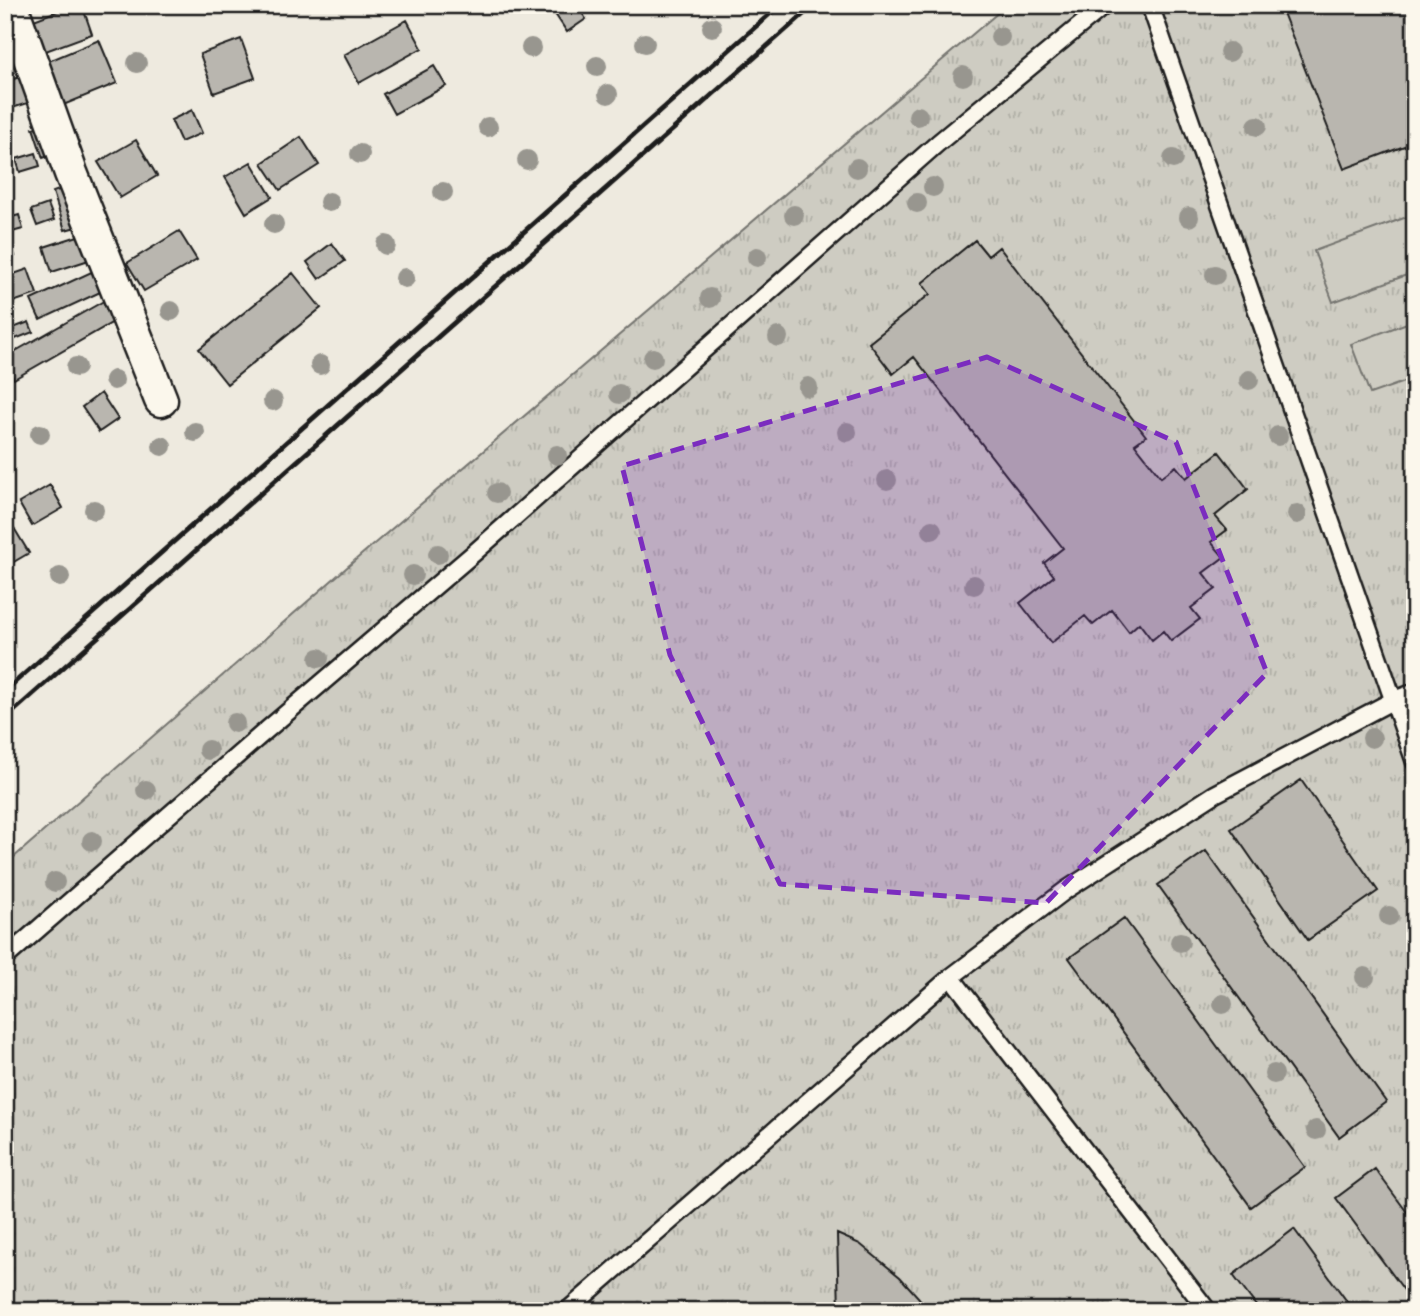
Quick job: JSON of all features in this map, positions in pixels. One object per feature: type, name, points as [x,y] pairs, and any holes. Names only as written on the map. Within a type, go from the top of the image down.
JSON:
[{"type":"street","points":[[11,5],[71,173],[161,400]]},
{"type":"lane","points":[[5,958],[474,553],[937,143],[1105,5]]},
{"type":"lane","points":[[1150,5],[1415,762]]},
{"type":"lane","points":[[576,1308],[951,977],[1066,890],[1215,794],[1392,701],[1415,692]]},
{"type":"lane","points":[[951,977],[1208,1311]]},
{"type":"highlighted area","points":[[987,357],[1176,442],[1267,673],[1046,903],[780,884],[670,655],[622,466]]},
{"type":"green space","points":[[1007,5],[1415,5],[1415,1311],[5,1311],[5,865],[361,555]]},
{"type":"green space","points":[[1415,214],[1415,272],[1333,302],[1314,251]]},
{"type":"green space","points":[[1415,320],[1415,378],[1370,394],[1351,344]]},
{"type":"building","points":[[73,5],[82,5],[92,34],[43,52],[31,21]]},
{"type":"building","points":[[549,5],[577,5],[586,19],[567,32]]},
{"type":"building","points":[[1280,5],[1415,5],[1415,142],[1344,169]]},
{"type":"building","points":[[407,20],[422,48],[359,83],[344,55]]},
{"type":"building","points":[[241,39],[255,78],[214,93],[200,54]]},
{"type":"building","points":[[99,40],[117,83],[61,106],[44,63]]},
{"type":"building","points":[[434,66],[446,86],[394,114],[383,94]]},
{"type":"building","points":[[28,74],[37,100],[9,109],[5,98],[5,82]]},
{"type":"building","points":[[192,110],[202,133],[181,142],[171,120]]},
{"type":"building","points":[[47,123],[58,153],[43,158],[33,128]]},
{"type":"building","points":[[301,137],[319,165],[280,190],[262,163]]},
{"type":"building","points":[[136,140],[157,176],[120,198],[98,162]]},
{"type":"building","points":[[36,153],[40,166],[20,172],[16,159]]},
{"type":"building","points":[[251,162],[272,197],[246,213],[225,177]]},
{"type":"building","points":[[64,188],[76,227],[65,230],[53,192]]},
{"type":"building","points":[[48,204],[54,220],[37,226],[31,210]]},
{"type":"building","points":[[19,215],[23,229],[5,234],[5,219]]},
{"type":"building","points":[[179,231],[197,260],[144,291],[127,263]]},
{"type":"building","points":[[84,234],[92,259],[52,272],[44,247]]},
{"type":"building","points":[[9,239],[15,256],[5,260],[5,240]]},
{"type":"building","points":[[975,240],[988,256],[999,247],[1146,436],[1135,444],[1161,477],[1176,466],[1186,478],[1219,452],[1248,489],[1215,516],[1227,530],[1211,542],[1224,557],[1203,573],[1216,589],[1191,608],[1200,619],[1171,641],[1163,631],[1152,640],[1139,623],[1129,632],[1112,610],[1093,625],[1085,616],[1051,643],[1020,603],[1054,576],[1044,563],[1063,548],[914,357],[893,374],[869,343],[930,294],[922,283]]},
{"type":"building","points":[[332,243],[345,261],[319,279],[307,262]]},
{"type":"building","points":[[100,268],[109,288],[40,320],[31,300]]},
{"type":"building","points":[[28,269],[37,294],[13,302],[5,277]]},
{"type":"building","points":[[293,273],[321,308],[227,384],[199,349]]},
{"type":"building","points":[[109,298],[120,318],[14,379],[5,365],[5,357]]},
{"type":"building","points":[[29,322],[33,332],[5,343],[5,331]]},
{"type":"building","points":[[101,393],[118,419],[99,432],[82,407]]},
{"type":"building","points":[[50,485],[63,508],[32,526],[19,503]]},
{"type":"building","points":[[14,528],[29,553],[5,567],[5,533]]},
{"type":"building","points":[[1301,780],[1378,891],[1308,940],[1231,829]]},
{"type":"building","points":[[1206,851],[1386,1102],[1339,1137],[1158,885]]},
{"type":"building","points":[[1124,918],[1305,1167],[1251,1207],[1069,958]]},
{"type":"building","points":[[1375,1169],[1415,1223],[1415,1305],[1336,1198]]},
{"type":"building","points":[[1294,1229],[1354,1311],[1260,1311],[1233,1275]]},
{"type":"building","points":[[837,1234],[860,1244],[900,1277],[927,1311],[839,1311]]},
{"type":"railway","points":[[5,691],[780,5]]},
{"type":"railway","points":[[5,719],[814,5]]}]
